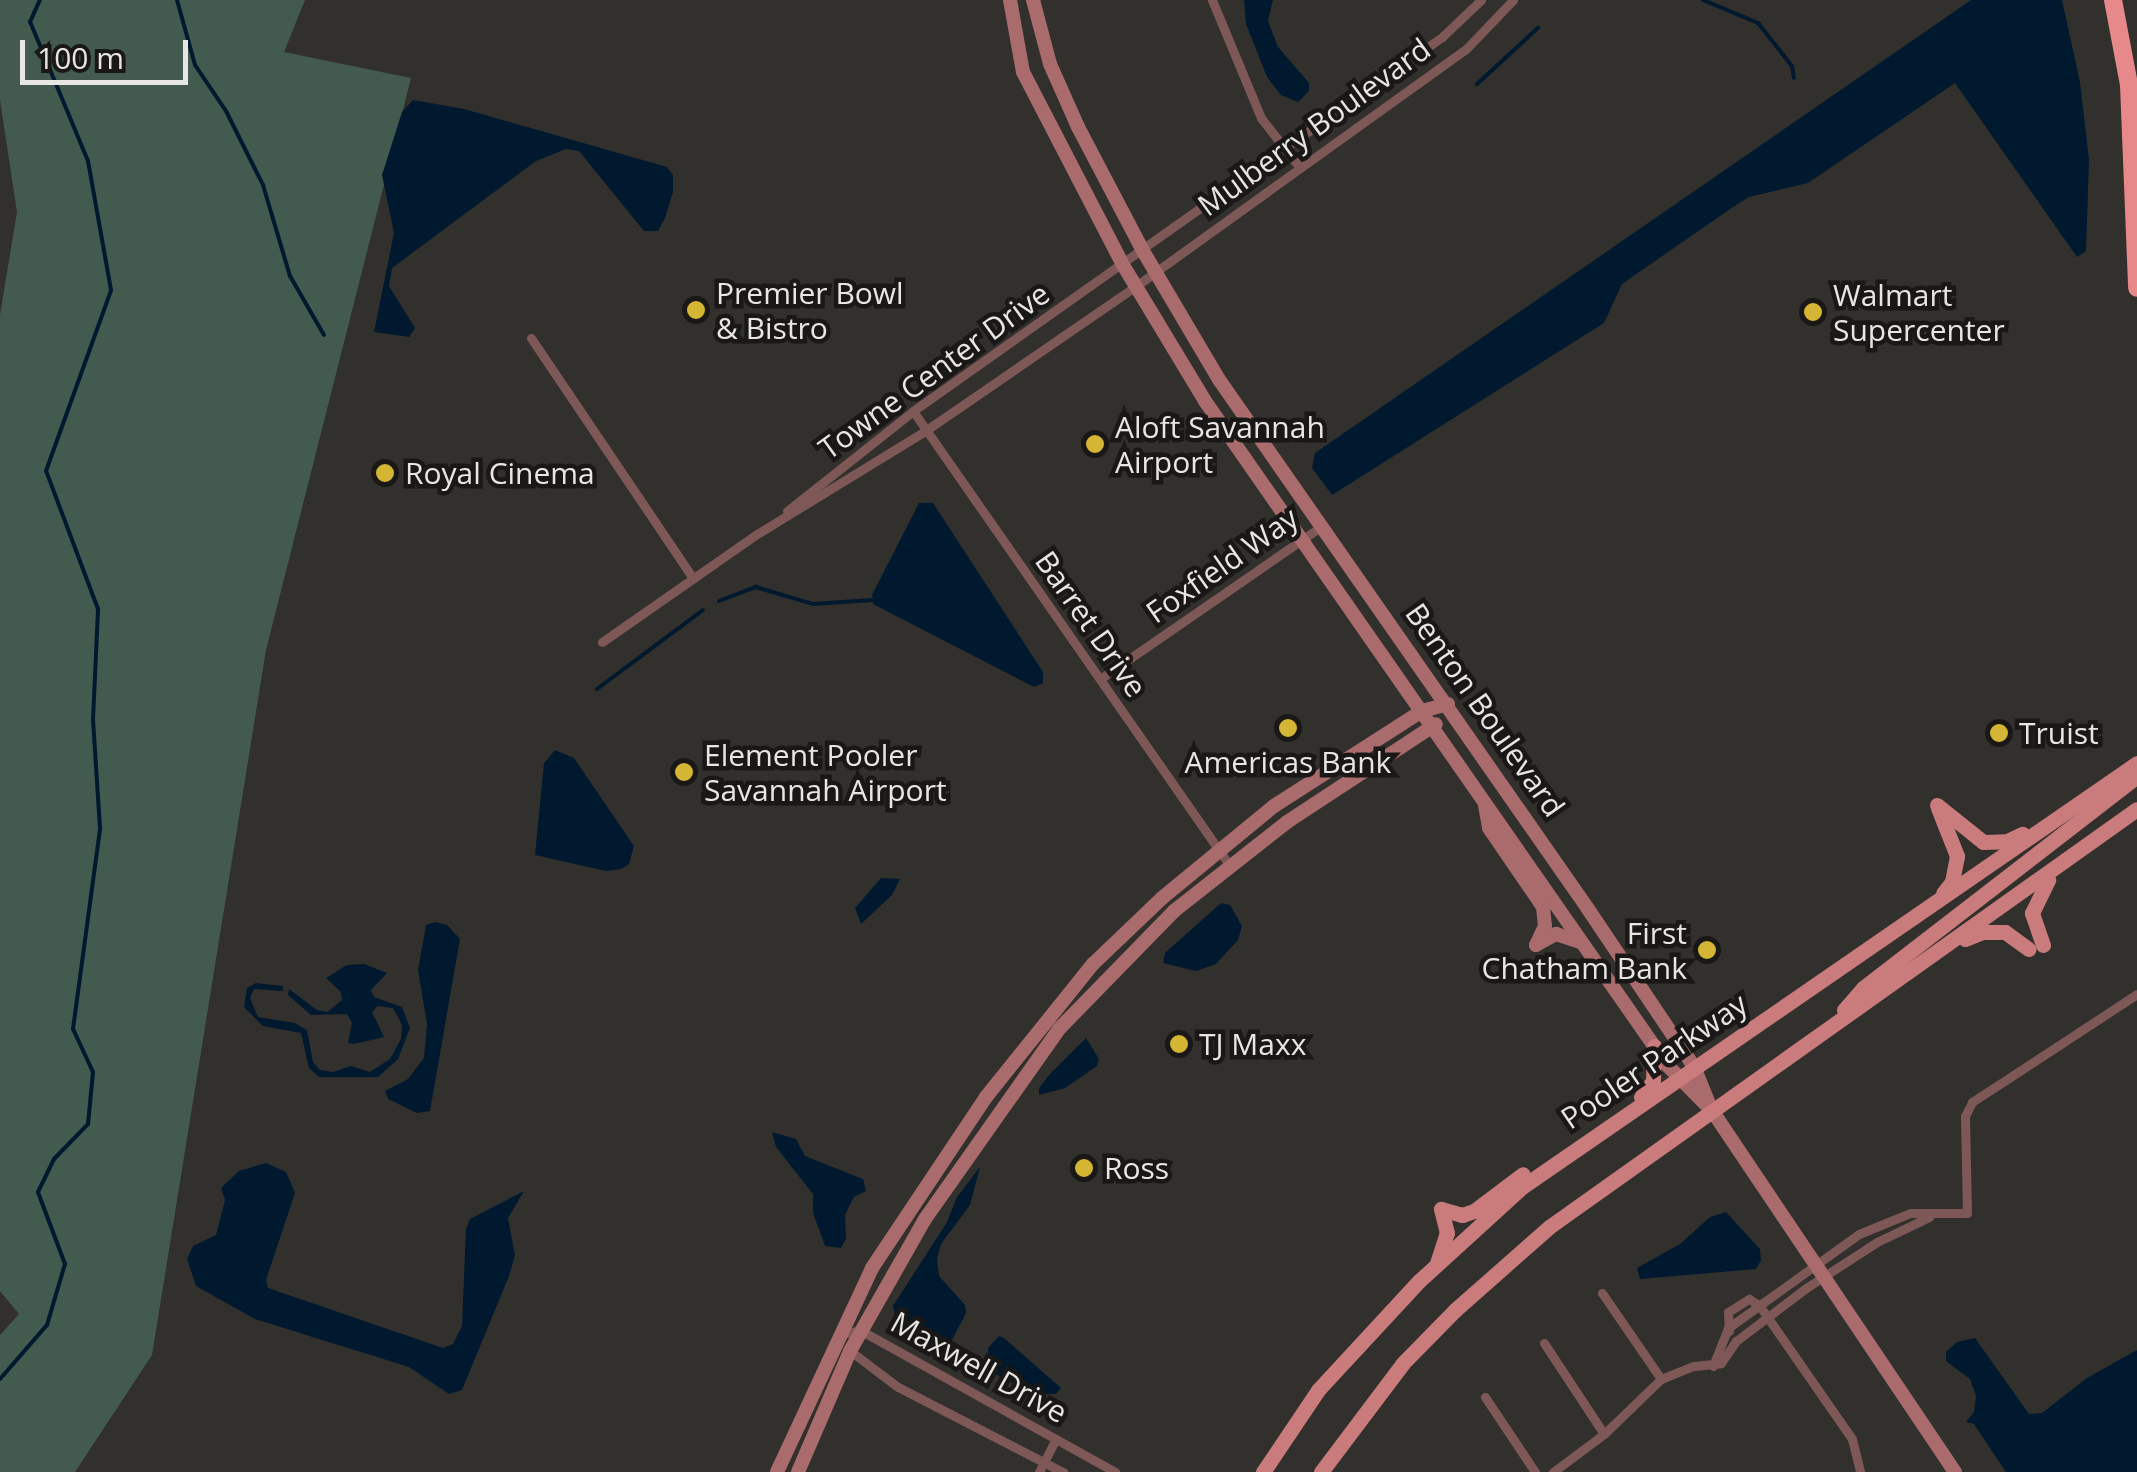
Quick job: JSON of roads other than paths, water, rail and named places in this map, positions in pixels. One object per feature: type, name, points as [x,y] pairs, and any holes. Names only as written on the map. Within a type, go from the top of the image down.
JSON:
[{"type":"highway","points":[[2114,0],[2129,86],[2137,288]]},
{"type":"main road","name":"Pooler Parkway","points":[[1263,1472],[1318,1390],[1436,1265],[1522,1188],[1676,1077],[2137,763]]},
{"type":"main road","points":[[1825,1032],[1863,988],[2137,776]]},
{"type":"main road","points":[[1936,902],[1952,882],[1957,856],[1937,804],[1983,842],[2007,841],[2062,816]]},
{"type":"main road","points":[[1321,1472],[1403,1363],[1455,1310],[1550,1227],[2137,809]]},
{"type":"main road","points":[[1942,948],[1982,932],[2005,932],[2036,947],[2032,913],[2039,892],[2061,864]]},
{"type":"main road","points":[[1633,1108],[1653,1081],[1654,1046]]},
{"type":"main road","points":[[1436,1265],[1447,1233],[1441,1210],[1462,1215],[1474,1211],[1560,1148],[1600,1131]]},
{"type":"street","name":"Benton Boulevard","points":[[1010,0],[1023,72],[1123,266],[1206,401],[1676,1077],[1712,1112]]},
{"type":"street","name":"Benton Boulevard","points":[[1033,0],[1050,64],[1078,128],[1143,252],[1220,381],[1448,704],[1694,1067],[1712,1112]]},
{"type":"street","points":[[1212,0],[1260,118],[1300,168]]},
{"type":"street","name":"Mulberry Boulevard","points":[[1143,252],[1442,37],[1481,0]]},
{"type":"street","name":"Mulberry Boulevard","points":[[1136,286],[1466,49],[1513,0]]},
{"type":"street","name":"Towne Center Drive","points":[[757,534],[912,411],[1143,252]]},
{"type":"street","name":"Towne Center Drive","points":[[602,642],[757,534],[925,431],[1136,286]]},
{"type":"street","points":[[530,338],[693,578]]},
{"type":"street","name":"Barret Drive","points":[[912,411],[1230,866]]},
{"type":"street","name":"Foxfield Way","points":[[1100,680],[1322,526]]},
{"type":"street","points":[[777,1472],[838,1335],[908,1211],[1022,1052],[1093,964],[1218,850],[1326,770],[1422,711],[1448,704]]},
{"type":"street","points":[[798,1472],[860,1330],[925,1219],[1059,1029],[1174,910],[1337,787],[1434,728],[1448,704]]},
{"type":"street","points":[[1369,744],[1380,762]]},
{"type":"street","points":[[1326,770],[1337,787]]},
{"type":"street","name":"Benton Boulevard","points":[[1484,800],[1489,828],[1543,907],[1545,926],[1536,945],[1556,934],[1569,935],[1584,945]]},
{"type":"street","points":[[1553,1472],[1604,1434],[1661,1379],[1694,1366],[1721,1363],[1736,1341],[1883,1222],[1910,1214],[1967,1213],[1964,1116],[1972,1102],[2137,994]]},
{"type":"street","points":[[1712,1112],[1955,1472]]},
{"type":"street","points":[[1760,1305],[1821,1269],[1932,1216]]},
{"type":"street","points":[[1602,1292],[1661,1379]]},
{"type":"street","points":[[1736,1341],[1724,1317],[1749,1299],[1760,1305],[1852,1439],[1860,1472]]},
{"type":"street","points":[[1713,1366],[1728,1328]]},
{"type":"street","name":"Maxwell Drive","points":[[1063,1472],[1042,1467],[898,1386],[850,1351],[838,1335],[860,1330],[1115,1472]]},
{"type":"street","points":[[1544,1343],[1604,1434]]},
{"type":"street","points":[[1486,1396],[1536,1472]]},
{"type":"street","points":[[1042,1467],[1056,1438]]},
{"type":"water","points":[[1244,0],[1273,0],[1268,21],[1278,47],[1309,83],[1309,91],[1298,102],[1281,95],[1267,77],[1246,24]]},
{"type":"water","points":[[1971,0],[2062,0],[2080,82],[2089,160],[2086,251],[2077,257],[1955,83],[1808,183],[1749,197],[1733,207],[1622,284],[1604,323],[1332,495],[1312,468],[1315,453]]},
{"type":"water","points":[[413,100],[464,109],[667,167],[673,175],[673,192],[665,218],[658,231],[644,231],[579,151],[566,149],[536,161],[392,268],[389,286],[415,328],[409,337],[374,332],[394,233],[382,175],[402,112]]},
{"type":"water","points":[[919,503],[933,503],[1043,672],[1043,683],[1034,687],[873,604],[872,595]]},
{"type":"water","points":[[555,750],[574,758],[634,846],[629,864],[621,869],[606,871],[535,855],[544,763]]},
{"type":"water","points":[[881,878],[900,879],[892,895],[861,924],[855,908]]},
{"type":"water","points":[[1221,903],[1230,905],[1242,926],[1238,940],[1216,964],[1196,971],[1163,963],[1165,953]]},
{"type":"water","points":[[426,925],[447,925],[460,939],[430,1111],[417,1113],[388,1099],[385,1091],[408,1079],[424,1058],[427,1024],[418,970]]},
{"type":"water","points":[[364,964],[387,973],[371,990],[374,997],[402,1007],[410,1028],[398,1059],[378,1077],[319,1077],[309,1068],[301,1033],[263,1026],[244,1007],[247,988],[256,983],[283,986],[283,991],[254,989],[250,998],[258,1017],[295,1023],[307,1030],[313,1062],[320,1070],[333,1072],[351,1066],[370,1072],[390,1059],[401,1039],[402,1025],[393,1008],[378,1006],[372,1012],[384,1037],[354,1044],[348,1043],[352,1023],[347,1014],[311,1015],[288,995],[289,989],[317,1010],[327,1012],[342,1000],[341,992],[326,978],[347,965]]},
{"type":"water","points":[[1086,1038],[1099,1059],[1097,1066],[1065,1088],[1039,1095],[1039,1088],[1050,1074]]},
{"type":"water","points":[[772,1132],[796,1139],[805,1156],[863,1179],[866,1191],[854,1197],[845,1215],[846,1239],[841,1248],[825,1246],[813,1213],[813,1194],[776,1147]]},
{"type":"water","points":[[266,1163],[286,1172],[295,1193],[266,1280],[268,1288],[443,1348],[453,1344],[462,1326],[466,1229],[470,1219],[524,1191],[508,1218],[515,1255],[509,1276],[462,1390],[449,1394],[409,1367],[255,1319],[196,1286],[187,1259],[193,1246],[216,1235],[225,1200],[221,1188],[239,1171]]},
{"type":"water","points":[[980,1167],[970,1205],[941,1244],[937,1258],[939,1276],[965,1305],[966,1313],[950,1344],[934,1348],[896,1320],[893,1306],[947,1222],[957,1197]]},
{"type":"water","points":[[1726,1212],[1760,1249],[1761,1260],[1756,1269],[1640,1279],[1637,1268],[1680,1244],[1710,1217]]},
{"type":"water","points":[[999,1336],[1061,1388],[1056,1394],[1032,1394],[990,1371],[988,1348]]},
{"type":"water","points":[[1975,1338],[2029,1414],[2042,1413],[2087,1378],[2137,1350],[2137,1472],[2006,1472],[1974,1424],[1966,1422],[1974,1412],[1976,1396],[1970,1379],[1946,1361],[1946,1352],[1957,1342]]},
{"type":"waterway","points":[[0,1379],[47,1325],[65,1264],[38,1192],[54,1159],[88,1124],[93,1072],[73,1029],[100,828],[93,720],[98,609],[46,471],[111,290],[88,161],[30,22],[40,0]]},
{"type":"waterway","points":[[177,0],[195,65],[226,111],[263,185],[290,276],[324,335]]},
{"type":"waterway","points":[[1703,0],[1758,23],[1792,66],[1794,78]]},
{"type":"waterway","points":[[1477,84],[1538,28]]},
{"type":"waterway","points":[[719,601],[756,587],[813,604],[872,600]]},
{"type":"waterway","points":[[597,689],[703,610]]},
{"type":"place","name":"Premier Bowl & Bistro","points":[[696,310]]},
{"type":"place","name":"Walmart Supercenter","points":[[1813,312]]},
{"type":"place","name":"Aloft Savannah Airport","points":[[1095,444]]},
{"type":"place","name":"Royal Cinema","points":[[385,473]]},
{"type":"place","name":"Americas Bank","points":[[1288,728]]},
{"type":"place","name":"Truist","points":[[1999,733]]},
{"type":"place","name":"Element Pooler Savannah Airport","points":[[684,772]]},
{"type":"place","name":"First Chatham Bank","points":[[1707,950]]},
{"type":"place","name":"TJ Maxx","points":[[1179,1044]]},
{"type":"place","name":"Ross","points":[[1084,1168]]}]
